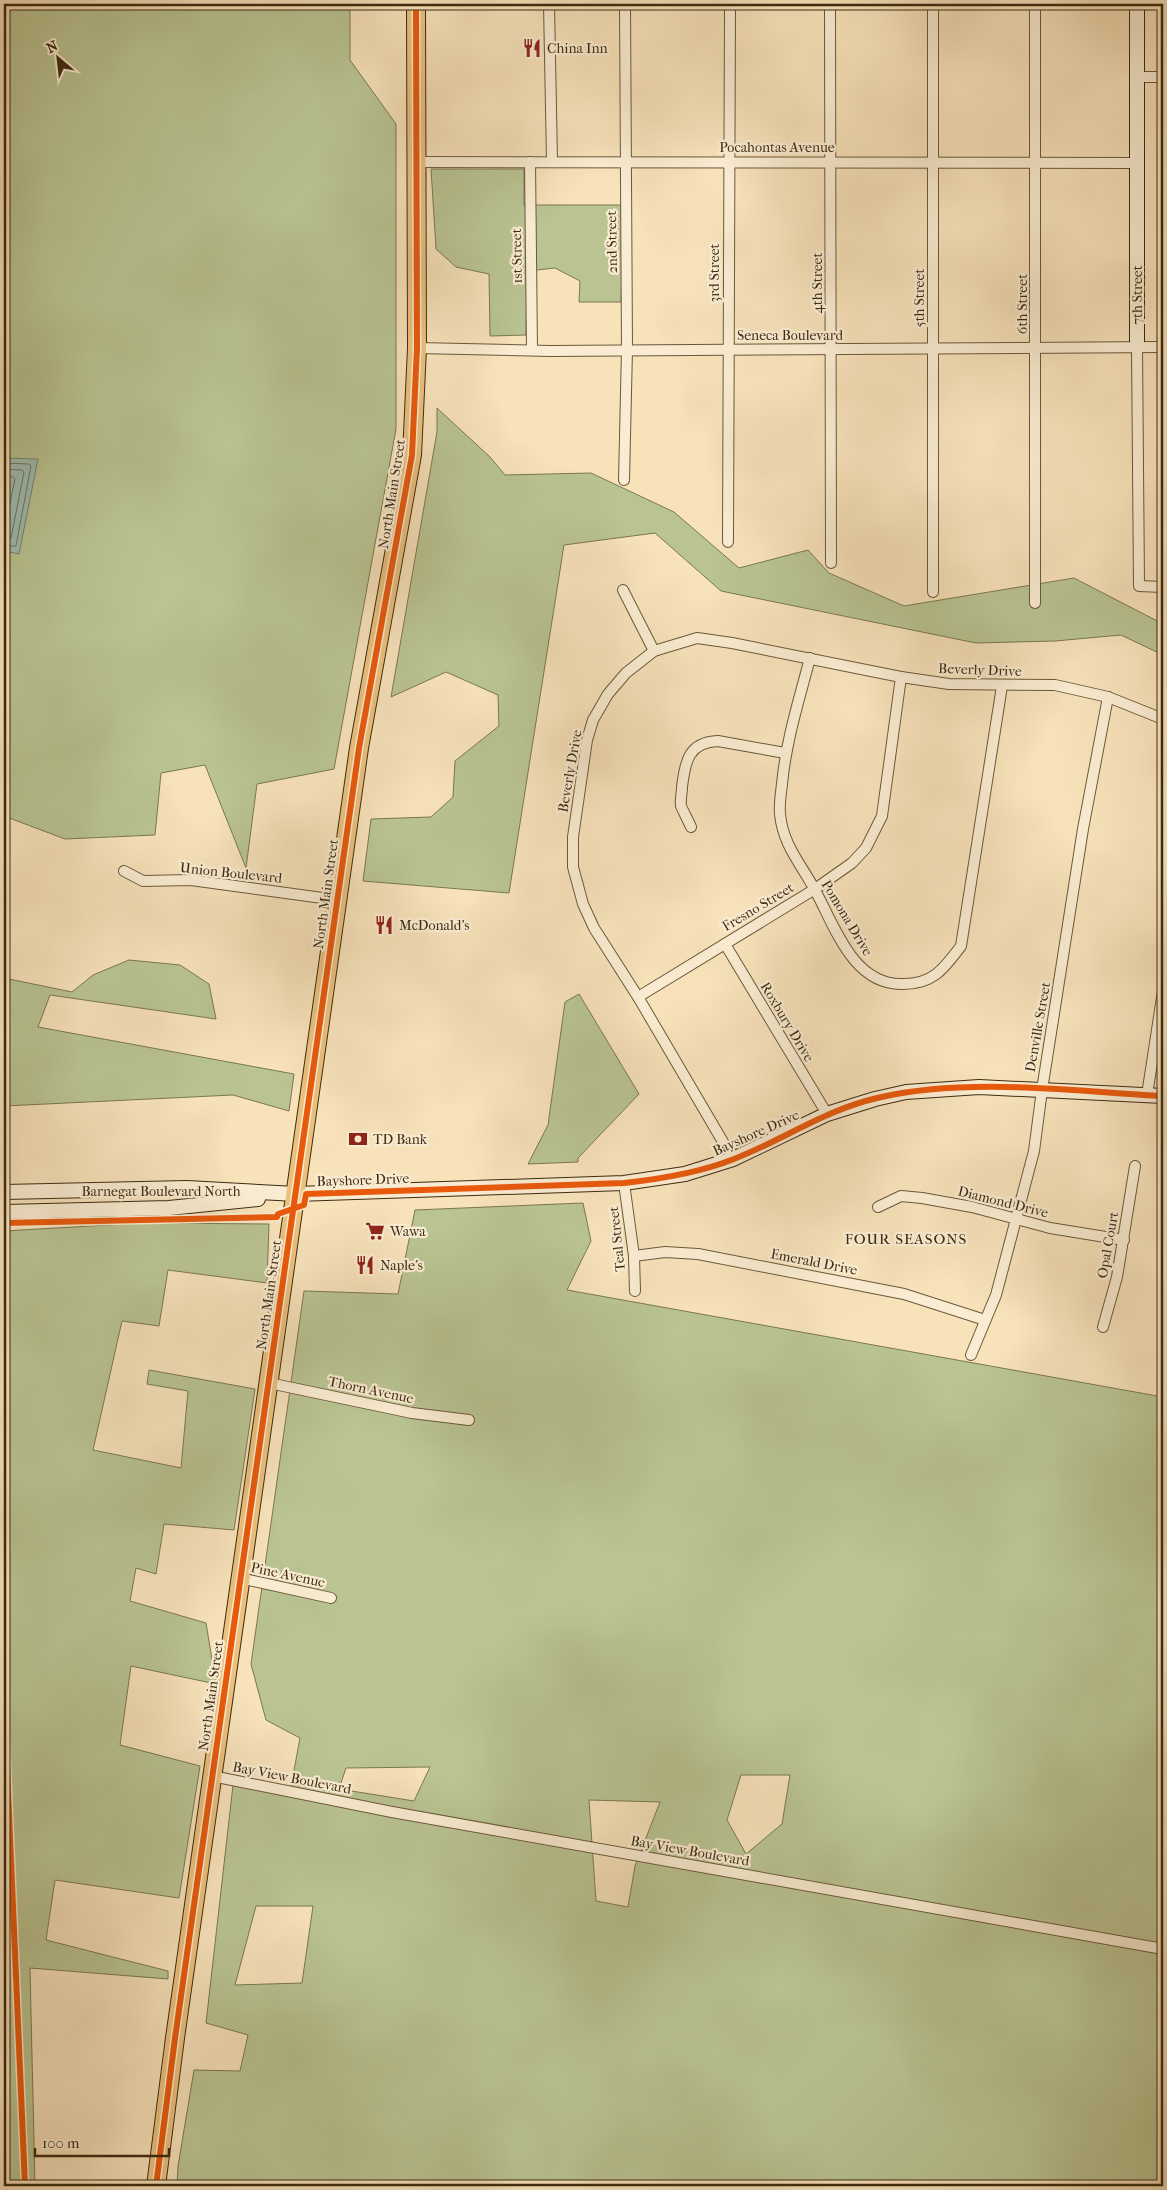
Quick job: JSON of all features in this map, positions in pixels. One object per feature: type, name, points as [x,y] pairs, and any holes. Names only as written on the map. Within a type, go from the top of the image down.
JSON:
[{"type":"highway","name":"North Main Street","points":[[156,2186],[212,1776],[359,748],[412,455],[417,348],[416,4]]},
{"type":"street","points":[[549,4],[552,161]]},
{"type":"street","name":"2nd Street","points":[[624,480],[627,350],[625,4]]},
{"type":"street","name":"3rd Street","points":[[728,542],[727,161],[730,4]]},
{"type":"street","name":"4th Street","points":[[830,4],[831,563]]},
{"type":"street","name":"5th Street","points":[[933,4],[933,592]]},
{"type":"street","name":"6th Street","points":[[1035,4],[1035,603]]},
{"type":"street","name":"7th Street","points":[[1137,4],[1139,586],[1163,586]]},
{"type":"street","points":[[1137,77],[1163,77]]},
{"type":"street","name":"Pocahontas Avenue","points":[[416,162],[830,160],[934,163],[1137,163]]},
{"type":"street","name":"1st Street","points":[[530,162],[532,350]]},
{"type":"street","name":"Seneca Boulevard","points":[[417,348],[627,350],[1163,347]]},
{"type":"street","points":[[623,590],[654,651]]},
{"type":"street","name":"Beverly Drive","points":[[733,1159],[638,997],[594,928],[583,904],[573,867],[573,836],[587,740],[593,720],[608,694],[626,673],[654,651],[697,638],[732,642],[902,677],[949,684],[1055,685],[1108,697],[1163,718]]},
{"type":"street","name":"Pomona Drive","points":[[810,658],[785,753],[779,810],[781,822],[795,860],[815,889],[849,952],[864,971],[888,984],[919,984],[934,976],[946,966],[961,946],[1002,686]]},
{"type":"street","name":"Fresno Street","points":[[638,997],[815,889],[852,863],[866,848],[876,834],[882,816],[902,677]]},
{"type":"street","name":"Denville Street","points":[[971,1355],[996,1295],[1034,1151],[1084,829],[1108,697]]},
{"type":"street","points":[[691,827],[681,804],[684,771],[687,759],[699,746],[707,741],[718,741],[785,753]]},
{"type":"street","name":"Union Boulevard","points":[[124,871],[143,881],[190,880],[337,900]]},
{"type":"street","name":"Roxbury Drive","points":[[725,944],[826,1114]]},
{"type":"street","points":[[1147,1095],[1163,991]]},
{"type":"street","name":"Bayshore Drive","points":[[296,1194],[624,1183],[684,1174],[733,1159],[826,1114],[875,1099],[927,1089],[979,1087],[1163,1096]]},
{"type":"street","name":"Opal Court","points":[[1103,1327],[1117,1277],[1135,1166]]},
{"type":"street","name":"Teal Street","points":[[624,1183],[634,1256],[635,1291]]},
{"type":"street","name":"Barnegat Boulevard North","points":[[4,1192],[187,1188],[296,1194]]},
{"type":"street","name":"Barnegat Boulevard North","points":[[4,1212],[169,1208],[296,1194]]},
{"type":"street","name":"Diamond Drive","points":[[878,1207],[901,1196],[922,1198],[972,1207],[1016,1220],[1076,1233],[1124,1240]]},
{"type":"street","name":"Emerald Drive","points":[[634,1256],[665,1252],[698,1254],[904,1294],[985,1320]]},
{"type":"street","name":"Thorn Avenue","points":[[269,1383],[412,1413],[469,1420]]},
{"type":"street","name":"Pine Avenue","points":[[240,1578],[331,1598]]},
{"type":"street","name":"Bay View Boulevard","points":[[212,1776],[392,1812],[1163,1949]]},
{"type":"green space","points":[[4,4],[350,4],[350,60],[396,124],[396,429],[334,769],[257,784],[246,868],[205,765],[161,773],[155,835],[65,839],[4,816]]},
{"type":"green space","points":[[431,169],[524,169],[524,205],[624,205],[621,302],[579,302],[580,281],[555,268],[527,271],[526,335],[490,336],[489,274],[456,267],[436,249]]},
{"type":"green space","points":[[437,408],[490,457],[505,475],[591,473],[674,512],[739,568],[808,550],[829,573],[904,606],[1074,578],[1163,624],[1163,655],[1121,635],[1055,641],[976,643],[721,591],[655,533],[564,545],[509,893],[363,881],[371,819],[431,817],[453,797],[455,761],[499,726],[498,695],[446,672],[391,697],[437,432]]},
{"type":"green space","points":[[129,960],[180,965],[209,984],[216,1019],[50,995],[38,1027],[294,1074],[289,1111],[233,1095],[4,1106],[4,978],[72,992],[93,975]]},
{"type":"green space","points":[[579,994],[639,1094],[578,1158],[578,1162],[528,1164],[548,1125],[565,1002]]},
{"type":"green space","points":[[583,1203],[591,1241],[567,1290],[1163,1397],[1163,2186],[177,2186],[178,2166],[194,2070],[240,2071],[248,2035],[206,2023],[233,1785],[290,1792],[300,1738],[266,1720],[251,1664],[304,1291],[398,1294],[415,1210]],"holes":[[[430,1767],[414,1801],[339,1789],[346,1768]],[[741,1775],[790,1775],[782,1824],[746,1854],[727,1820]],[[589,1800],[660,1802],[635,1866],[628,1907],[596,1901]],[[256,1906],[313,1906],[302,1983],[235,1985]]]},
{"type":"green space","points":[[143,1223],[269,1224],[267,1283],[168,1270],[159,1326],[122,1321],[93,1450],[181,1468],[188,1391],[147,1384],[149,1370],[255,1389],[234,1530],[164,1524],[156,1574],[136,1568],[130,1601],[206,1623],[216,1684],[131,1666],[120,1745],[200,1766],[179,1898],[55,1880],[46,1940],[168,1971],[168,1979],[30,1968],[35,2186],[4,2186],[4,1231]]},
{"type":"water","points":[[4,458],[38,459],[19,554],[4,551]]},
{"type":"cycle path","points":[[156,2186],[175,2038],[359,748],[412,455],[417,348],[416,4]]},
{"type":"cycle path","points":[[4,1223],[277,1217],[278,1214],[304,1205],[306,1194],[624,1183],[652,1180],[694,1172],[721,1164],[858,1103],[911,1092],[947,1088],[1019,1087],[1163,1096]]},
{"type":"cycle path","points":[[4,1697],[25,2186]]},
{"type":"place","name":"China Inn","points":[[532,48]]},
{"type":"place","name":"McDonald's","points":[[384,925]]},
{"type":"place","name":"TD Bank","points":[[358,1139]]},
{"type":"place","name":"Wawa","points":[[375,1231]]},
{"type":"place","name":"Naple's","points":[[365,1265]]},
{"type":"district","name":"FOUR SEASONS","points":[[906,1239]]}]
